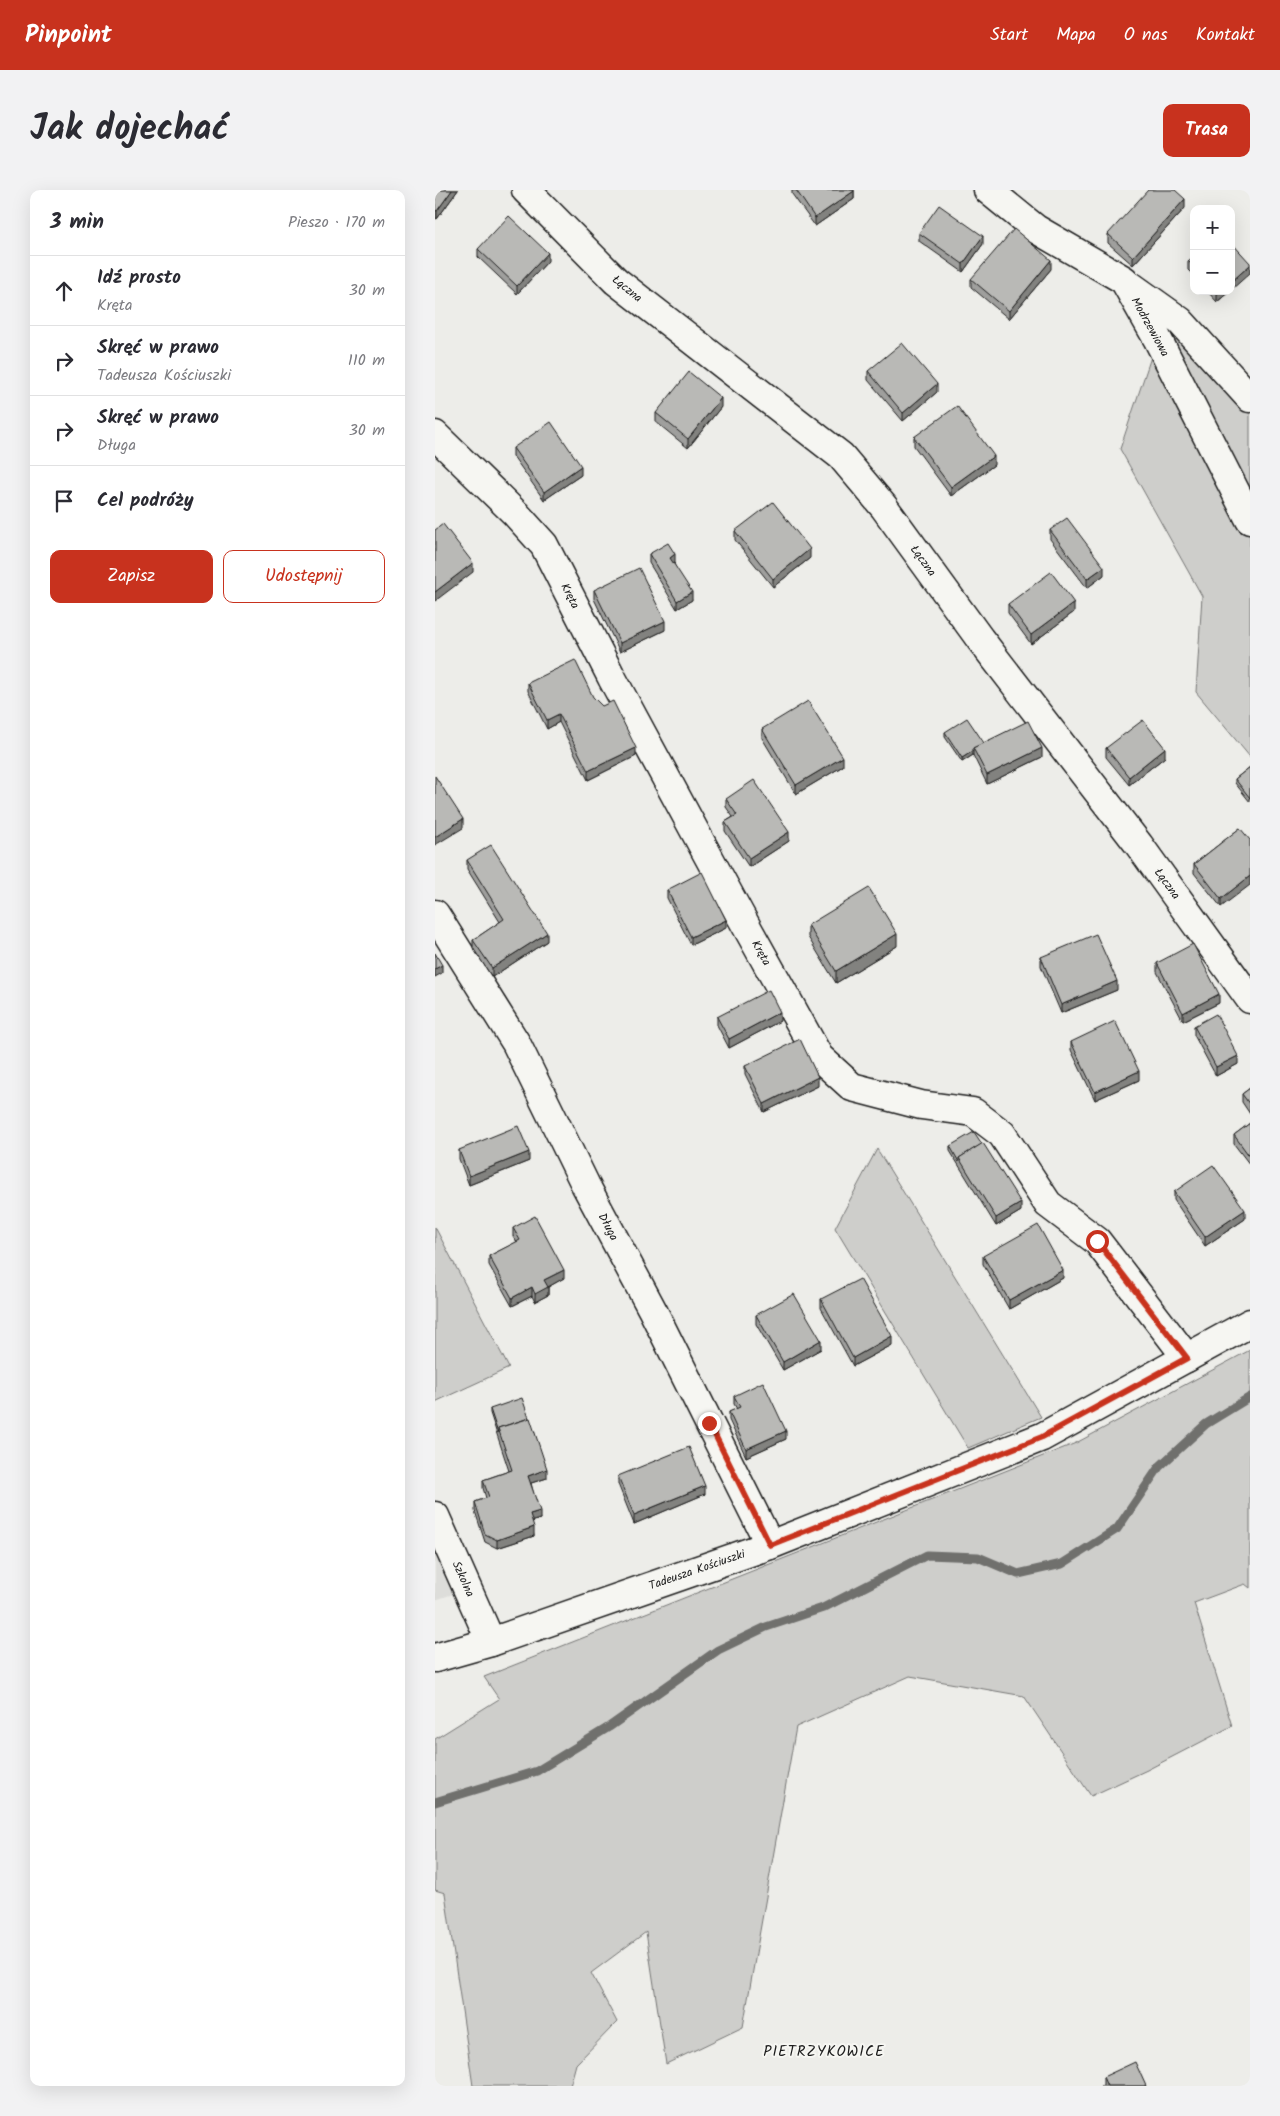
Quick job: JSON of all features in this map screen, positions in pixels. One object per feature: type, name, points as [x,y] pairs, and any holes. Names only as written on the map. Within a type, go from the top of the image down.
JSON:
[{"type":"street","name":"Łączna","points":[[526,190],[616,281],[841,456],[884,508],[1139,846],[1250,999]]},
{"type":"street","points":[[988,190],[1036,229],[1124,280],[1181,321],[1250,398]]},
{"type":"street","name":"Modrzewiowa","points":[[1124,280],[1157,338],[1250,520]]},
{"type":"street","name":"Kręta","points":[[435,435],[516,514],[544,545],[612,678],[819,1057],[852,1087],[921,1105],[973,1112],[1002,1134],[1048,1204],[1097,1241],[1187,1358]]},
{"type":"street","name":"Długa","points":[[435,914],[515,1043],[586,1186],[653,1311],[770,1545]]},
{"type":"street","name":"Tadeusza Kościuszki","points":[[435,1658],[491,1642],[770,1545],[1042,1437],[1250,1323]]},
{"type":"street","name":"Szkolna","points":[[435,1516],[491,1642]]},
{"type":"shaded area","points":[[1156,314],[1250,409],[1250,504]]},
{"type":"shaded area","points":[[1153,351],[1250,534],[1250,757],[1196,692],[1202,596],[1120,449]]},
{"type":"shaded area","points":[[877,1149],[1041,1417],[968,1448],[835,1228]]},
{"type":"shaded area","points":[[435,1227],[509,1368],[435,1402]]},
{"type":"shaded area","points":[[1250,1350],[1250,1588],[1245,1584],[1194,1603],[1232,1726],[1147,1770],[1091,1796],[1024,1696],[910,1676],[796,1727],[743,2027],[666,2064],[646,1932],[591,1973],[617,2022],[576,2064],[570,2086],[473,2086],[445,1893],[435,1890],[435,1739],[499,1699],[484,1677],[1076,1443]]},
{"type":"shaded area","points":[[435,1538],[459,1592],[435,1600]]},
{"type":"building","points":[[435,190],[452,190],[437,211],[435,210]]},
{"type":"building","points":[[796,190],[854,190],[854,191],[815,218]]},
{"type":"building","points":[[1148,190],[1175,190],[1185,199],[1133,257],[1108,234]]},
{"type":"building","points":[[939,205],[983,236],[963,264],[919,233]]},
{"type":"building","points":[[509,216],[548,253],[517,286],[478,249]]},
{"type":"building","points":[[1014,229],[1051,260],[1009,311],[971,279]]},
{"type":"building","points":[[1235,246],[1250,263],[1235,278]]},
{"type":"building","points":[[902,343],[937,384],[903,413],[868,371]]},
{"type":"building","points":[[689,372],[721,398],[688,439],[656,413]]},
{"type":"building","points":[[957,406],[994,456],[951,487],[914,437]]},
{"type":"building","points":[[551,422],[581,466],[544,492],[513,448]]},
{"type":"building","points":[[773,502],[810,549],[773,579],[735,531]]},
{"type":"building","points":[[1067,518],[1104,567],[1087,579],[1050,530]]},
{"type":"building","points":[[443,524],[473,563],[435,592],[435,530]]},
{"type":"building","points":[[668,543],[675,554],[670,558],[692,592],[677,601],[649,554]]},
{"type":"building","points":[[639,568],[665,621],[620,643],[594,590]]},
{"type":"building","points":[[1051,572],[1074,603],[1031,635],[1008,604]]},
{"type":"building","points":[[575,660],[593,697],[602,706],[613,701],[636,748],[588,771],[559,714],[547,720],[528,683]]},
{"type":"building","points":[[808,701],[843,757],[796,785],[762,729]]},
{"type":"building","points":[[967,718],[984,743],[973,748],[973,751],[962,758],[945,732]]},
{"type":"building","points":[[1143,720],[1165,748],[1129,777],[1106,748]]},
{"type":"building","points":[[1028,721],[1042,748],[987,775],[973,748]]},
{"type":"building","points":[[1250,767],[1250,798],[1235,779]]},
{"type":"building","points":[[435,776],[463,819],[435,837]]},
{"type":"building","points":[[754,780],[789,832],[749,858],[725,822],[737,815],[726,799]]},
{"type":"building","points":[[1240,828],[1250,840],[1250,876],[1221,899],[1194,864]]},
{"type":"building","points":[[491,845],[547,933],[492,968],[473,940],[504,919],[467,860]]},
{"type":"building","points":[[702,872],[726,920],[691,937],[667,890]]},
{"type":"building","points":[[869,888],[897,934],[836,971],[808,925]]},
{"type":"building","points":[[1096,934],[1117,981],[1061,1005],[1041,957]]},
{"type":"building","points":[[1193,944],[1219,994],[1183,1013],[1157,963]]},
{"type":"building","points":[[435,953],[442,965],[435,969]]},
{"type":"building","points":[[769,990],[780,1012],[729,1039],[717,1017]]},
{"type":"building","points":[[1216,1014],[1238,1056],[1216,1067],[1194,1026]]},
{"type":"building","points":[[1115,1021],[1139,1071],[1095,1092],[1071,1042]]},
{"type":"building","points":[[800,1039],[818,1077],[764,1104],[745,1066]]},
{"type":"building","points":[[1250,1088],[1250,1105],[1242,1094]]},
{"type":"building","points":[[1250,1123],[1250,1157],[1234,1135]]},
{"type":"building","points":[[518,1126],[529,1152],[469,1176],[459,1150]]},
{"type":"building","points":[[974,1132],[982,1144],[959,1158],[959,1162],[950,1146]]},
{"type":"building","points":[[983,1143],[1021,1203],[996,1218],[959,1158]]},
{"type":"building","points":[[1213,1165],[1245,1210],[1205,1237],[1174,1192]]},
{"type":"building","points":[[535,1216],[564,1270],[544,1280],[548,1287],[535,1294],[532,1287],[512,1298],[489,1256],[520,1240],[513,1228]]},
{"type":"building","points":[[1038,1225],[1063,1270],[1009,1300],[983,1256]]},
{"type":"building","points":[[860,1279],[892,1336],[853,1358],[821,1299]]},
{"type":"building","points":[[794,1294],[821,1340],[783,1362],[756,1315]]},
{"type":"building","points":[[763,1382],[786,1431],[746,1449],[729,1412],[740,1407],[734,1396]]},
{"type":"building","points":[[522,1398],[529,1418],[498,1428],[498,1433],[490,1409]]},
{"type":"building","points":[[530,1418],[547,1469],[528,1476],[540,1511],[530,1514],[534,1527],[497,1540],[485,1534],[475,1502],[489,1497],[483,1480],[512,1470],[498,1428]]},
{"type":"building","points":[[689,1447],[705,1486],[634,1515],[618,1476]]},
{"type":"building","points":[[1135,2062],[1146,2086],[1107,2086],[1103,2077]]},
{"type":"waterway","points":[[435,1802],[537,1771],[609,1727],[718,1650],[766,1627],[823,1608],[927,1555],[978,1557],[1018,1574],[1062,1564],[1117,1529],[1159,1467],[1206,1424],[1250,1397]]},
{"type":"district","name":"PIETRZYKOWICE","points":[[824,2052]]},
{"type":"route","points":[[709,1423],[770,1545],[1042,1437],[1187,1358],[1097,1241]]}]
